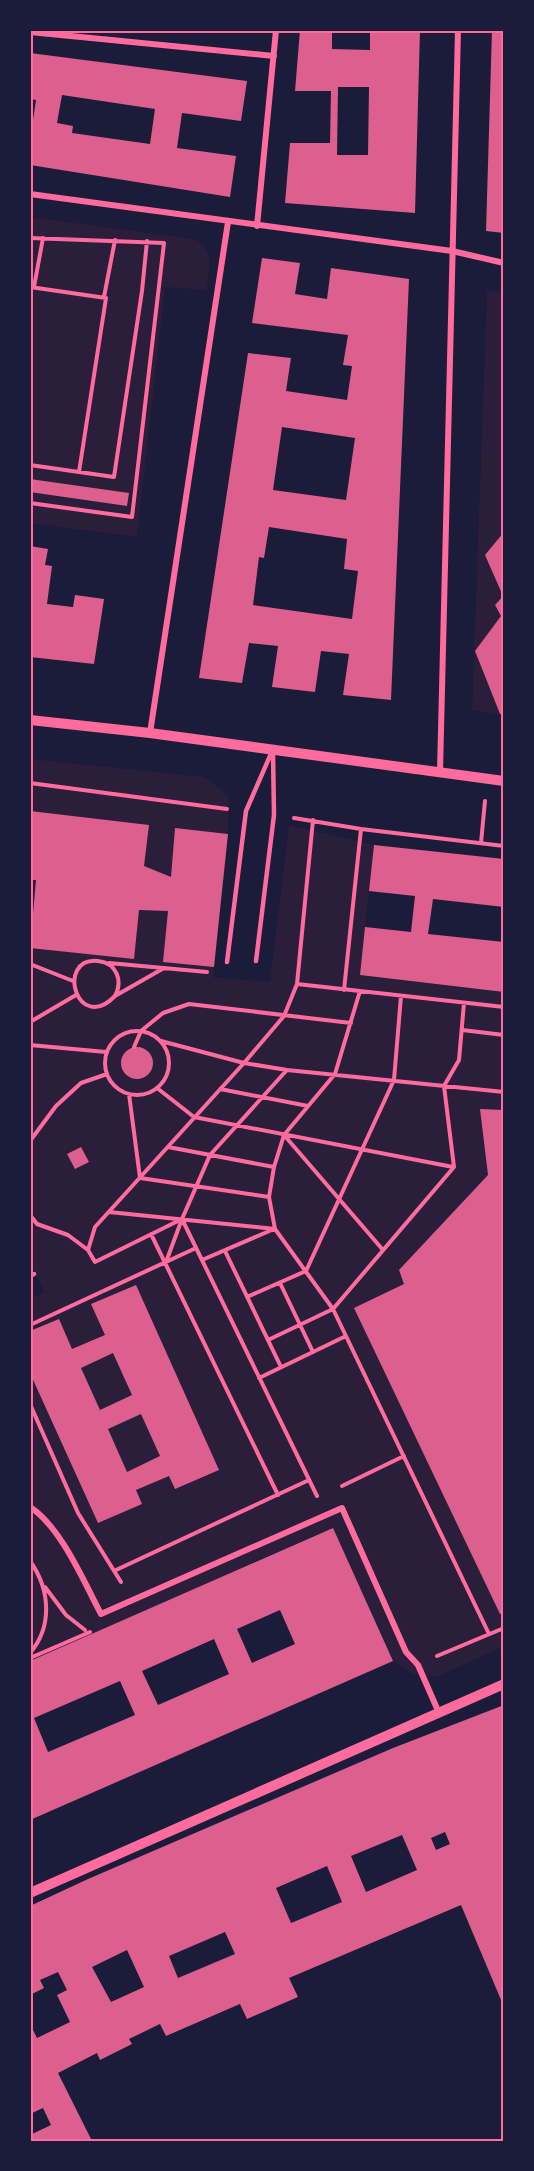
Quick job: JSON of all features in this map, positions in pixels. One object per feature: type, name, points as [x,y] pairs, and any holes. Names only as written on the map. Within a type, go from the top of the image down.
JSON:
[{"type":"street","points":[[257,226],[276,30]]},
{"type":"street","points":[[440,772],[458,30]]},
{"type":"street","points":[[30,32],[274,56]]},
{"type":"street","points":[[30,194],[452,251],[504,263]]},
{"type":"street","points":[[150,733],[228,222]]},
{"type":"street","points":[[30,720],[150,733],[504,781]]},
{"type":"street","points":[[30,1507],[38,1512],[67,1549],[101,1614],[342,1508],[406,1652],[417,1665],[439,1713]]},
{"type":"street","points":[[30,1893],[504,1684]]},
{"type":"lane","points":[[227,962],[246,811],[273,750]]},
{"type":"lane","points":[[256,962],[274,815],[273,750]]},
{"type":"path","points":[[30,238],[164,243],[132,517],[30,502]]},
{"type":"path","points":[[43,238],[32,287],[105,297]]},
{"type":"path","points":[[79,472],[115,240]]},
{"type":"path","points":[[30,465],[114,477],[142,291],[147,241]]},
{"type":"path","points":[[481,843],[488,779]]},
{"type":"path","points":[[30,783],[246,811]]},
{"type":"path","points":[[274,815],[361,829],[504,846]]},
{"type":"path","points":[[88,1250],[95,1227],[284,1016],[297,984],[313,820]]},
{"type":"path","points":[[344,990],[361,829]]},
{"type":"path","points":[[164,968],[115,996],[110,1002],[95,1007],[87,1005],[76,995],[74,981],[76,973],[86,963],[93,961],[207,972]]},
{"type":"path","points":[[107,963],[117,974],[119,981],[115,996]]},
{"type":"path","points":[[30,964],[74,981]]},
{"type":"path","points":[[297,984],[504,1007]]},
{"type":"path","points":[[360,991],[336,1074],[284,1135],[274,1167],[269,1197],[275,1229],[333,1309],[489,1634]]},
{"type":"path","points":[[30,1022],[76,995]]},
{"type":"path","points":[[247,1298],[306,1271],[394,1080],[401,996]]},
{"type":"path","points":[[268,1340],[333,1309],[454,1167],[444,1086],[459,1060],[464,1003]]},
{"type":"path","points":[[134,1047],[141,1031],[163,1013],[189,1004],[351,1023]]},
{"type":"path","points":[[462,1030],[504,1035]]},
{"type":"path","points":[[131,1031],[141,1031],[152,1034],[161,1041],[167,1050],[168,1071],[158,1088],[139,1095],[129,1094],[112,1084],[106,1074],[104,1063],[106,1052],[120,1035],[131,1031]]},
{"type":"path","points":[[161,1041],[244,1063],[287,1070],[504,1092]]},
{"type":"path","points":[[30,1045],[106,1052]]},
{"type":"path","points":[[166,1262],[210,1155],[287,1070]]},
{"type":"path","points":[[30,1141],[56,1106],[81,1083],[106,1074]]},
{"type":"path","points":[[158,1088],[194,1117],[454,1167]]},
{"type":"path","points":[[220,1089],[308,1106]]},
{"type":"path","points":[[129,1094],[140,1178]]},
{"type":"path","points":[[284,1135],[383,1250]]},
{"type":"path","points":[[168,1147],[274,1167]]},
{"type":"path","points":[[140,1178],[269,1197]]},
{"type":"path","points":[[109,1212],[275,1229]]},
{"type":"path","points":[[30,1215],[38,1224],[68,1235],[88,1250],[95,1262],[182,1219]]},
{"type":"path","points":[[182,1219],[317,1498],[326,1494]]},
{"type":"path","points":[[201,1260],[275,1229]]},
{"type":"path","points":[[152,1234],[278,1495]]},
{"type":"path","points":[[30,1324],[196,1248]]},
{"type":"path","points":[[225,1251],[281,1367]]},
{"type":"path","points":[[280,1283],[313,1352]]},
{"type":"path","points":[[259,1378],[346,1336]]},
{"type":"path","points":[[30,1404],[78,1512],[116,1570],[309,1480]]},
{"type":"path","points":[[334,1490],[404,1456]]},
{"type":"path","points":[[30,1561],[62,1611],[76,1625],[89,1632]]},
{"type":"path","points":[[30,1653],[42,1636],[45,1620],[46,1599],[42,1582]]},
{"type":"path","points":[[30,1658],[98,1628]]},
{"type":"path","points":[[417,1665],[504,1628]]},
{"type":"shaded area","points":[[30,217],[193,239],[200,242],[208,253],[209,268],[206,290],[165,287],[137,537],[30,523]]},
{"type":"shaded area","points":[[487,290],[504,293],[504,440],[501,444],[504,451],[504,532],[485,555],[503,596],[495,605],[501,616],[475,651],[500,714],[472,710]]},
{"type":"shaded area","points":[[30,759],[204,777],[228,795],[228,834],[213,977],[270,982],[289,825],[374,845],[360,975],[504,992],[504,1646],[437,1677],[413,1674],[393,1661],[332,1528],[30,1661],[30,1299],[44,1292],[30,1262]]},
{"type":"building","points":[[300,30],[332,30],[332,49],[370,50],[370,30],[420,30],[415,213],[285,203],[290,143],[330,143],[331,91],[295,91]],"holes":[[[338,87],[369,87],[368,155],[337,155]]]},
{"type":"building","points":[[492,30],[504,30],[504,233],[486,231]]},
{"type":"building","points":[[30,53],[247,81],[241,121],[182,113],[177,148],[236,156],[230,197],[30,165],[30,119],[33,120],[36,100],[30,99]],"holes":[[[62,95],[155,109],[150,144],[72,133],[73,126],[57,123]]]},
{"type":"building","points":[[262,258],[300,263],[295,294],[327,299],[331,268],[409,279],[391,700],[343,695],[349,654],[321,651],[315,692],[272,687],[278,646],[249,643],[242,683],[199,678],[248,353],[291,358],[286,391],[347,400],[352,366],[343,365],[348,335],[252,323]],"holes":[[[282,427],[355,438],[346,500],[273,490]],[[269,527],[347,539],[344,569],[358,571],[352,619],[253,605],[259,557],[264,558]]]},
{"type":"building","points":[[30,479],[129,493],[127,506],[30,492]]},
{"type":"building","points":[[30,523],[33,523],[31,538],[30,538]]},
{"type":"building","points":[[504,532],[504,714],[500,714],[475,651],[501,616],[495,605],[503,596],[485,555]]},
{"type":"building","points":[[30,546],[48,549],[45,565],[52,566],[47,604],[73,607],[75,595],[104,599],[94,664],[30,657]]},
{"type":"building","points":[[30,811],[149,825],[144,866],[171,877],[175,828],[228,834],[214,967],[163,962],[168,911],[139,910],[134,959],[30,948],[36,880],[30,880]]},
{"type":"building","points":[[374,845],[504,859],[504,907],[433,899],[428,934],[504,942],[504,992],[360,975],[365,927],[411,932],[415,896],[369,891]]},
{"type":"building","points":[[137,1047],[149,1051],[153,1063],[149,1075],[137,1079],[125,1075],[121,1063],[125,1051]]},
{"type":"building","points":[[480,1109],[504,1110],[504,1612],[500,1614],[354,1308],[404,1284],[399,1270],[488,1175]]},
{"type":"building","points":[[81,1147],[89,1162],[75,1169],[67,1154]]},
{"type":"building","points":[[136,1285],[219,1470],[175,1489],[169,1476],[136,1490],[142,1504],[98,1523],[30,1373],[30,1331],[59,1319],[72,1349],[105,1335],[91,1304]],"holes":[[[113,1353],[132,1395],[100,1410],[81,1368]],[[141,1414],[160,1456],[127,1472],[108,1429]]]},
{"type":"building","points":[[333,1528],[393,1661],[30,1820],[30,1661]],"holes":[[[280,1610],[295,1644],[252,1663],[237,1629]],[[214,1639],[229,1674],[158,1705],[142,1671]],[[120,1681],[135,1715],[48,1752],[34,1718]]]},
{"type":"building","points":[[504,1705],[504,2007],[461,1905],[289,1978],[298,1997],[247,2019],[240,2004],[166,2036],[160,2024],[129,2039],[132,2044],[100,2060],[97,2053],[58,2073],[92,2141],[30,2141],[30,2135],[51,2125],[43,2108],[30,2114],[30,2024],[37,2038],[70,2022],[57,1995],[67,1990],[58,1972],[40,1980],[44,1988],[30,1995],[30,1906],[393,1748]],"holes":[[[445,1832],[450,1844],[436,1850],[431,1838]],[[402,1835],[417,1870],[366,1892],[351,1856]],[[327,1866],[342,1902],[291,1923],[276,1888]],[[225,1932],[235,1954],[178,1978],[169,1956]],[[127,1950],[144,1987],[111,2002],[92,1967]]]}]
